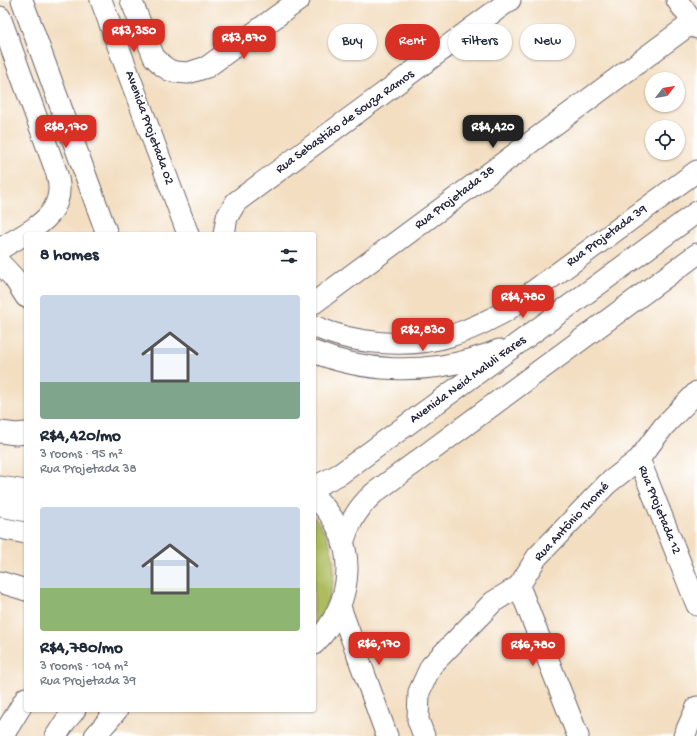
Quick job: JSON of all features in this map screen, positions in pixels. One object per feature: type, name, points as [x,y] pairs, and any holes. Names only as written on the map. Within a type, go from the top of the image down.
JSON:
[{"type":"street","points":[[22,0],[106,232]]},
{"type":"street","name":"Avenida Projetada 02","points":[[101,0],[187,232]]},
{"type":"street","points":[[131,0],[154,57],[163,66],[175,72],[188,73],[207,67],[299,0]]},
{"type":"street","name":"Rua Sebastião de Souza Ramos","points":[[225,228],[229,211],[236,202],[510,0]]},
{"type":"street","points":[[677,0],[695,25]]},
{"type":"street","points":[[0,17],[56,171],[60,190],[57,203],[46,219],[26,232]]},
{"type":"street","name":"Rua Projetada 38","points":[[316,302],[695,25]]},
{"type":"street","name":"Rua Projetada 39","points":[[316,327],[353,339],[384,343],[416,342],[448,337],[478,326],[506,311],[697,171]]},
{"type":"street","name":"Avenida Neid Maluli Fares","points":[[316,486],[340,474],[697,212]]},
{"type":"street","points":[[0,249],[24,233]]},
{"type":"street","points":[[343,543],[346,531],[354,515],[365,501],[374,493],[697,254]]},
{"type":"street","points":[[0,263],[14,278],[24,293]]},
{"type":"street","points":[[316,353],[331,359],[372,367],[413,369],[467,361],[493,353],[530,335]]},
{"type":"street","name":"Rua Antônio Thomé","points":[[424,736],[418,720],[420,692],[432,666],[493,602],[519,586],[537,557],[607,484],[639,459],[664,426],[697,392]]},
{"type":"street","points":[[0,432],[24,433]]},
{"type":"street","name":"Rua Projetada 12","points":[[639,459],[697,605]]},
{"type":"street","points":[[0,487],[24,491]]},
{"type":"street","points":[[316,499],[329,514],[337,528],[343,543],[347,576],[345,592],[340,608],[333,622],[323,636],[316,642]]},
{"type":"street","points":[[0,506],[24,510]]},
{"type":"street","points":[[0,528],[24,533]]},
{"type":"street","points":[[0,582],[24,589]]},
{"type":"street","points":[[519,586],[578,736]]},
{"type":"street","points":[[340,608],[387,736]]},
{"type":"street","points":[[0,736],[9,726],[24,701]]},
{"type":"street","points":[[684,736],[697,707]]},
{"type":"street","points":[[56,736],[73,712]]},
{"type":"street","points":[[95,736],[115,712]]},
{"type":"green space","points":[[316,519],[323,529],[329,543],[333,557],[334,571],[328,599],[316,623]]}]
